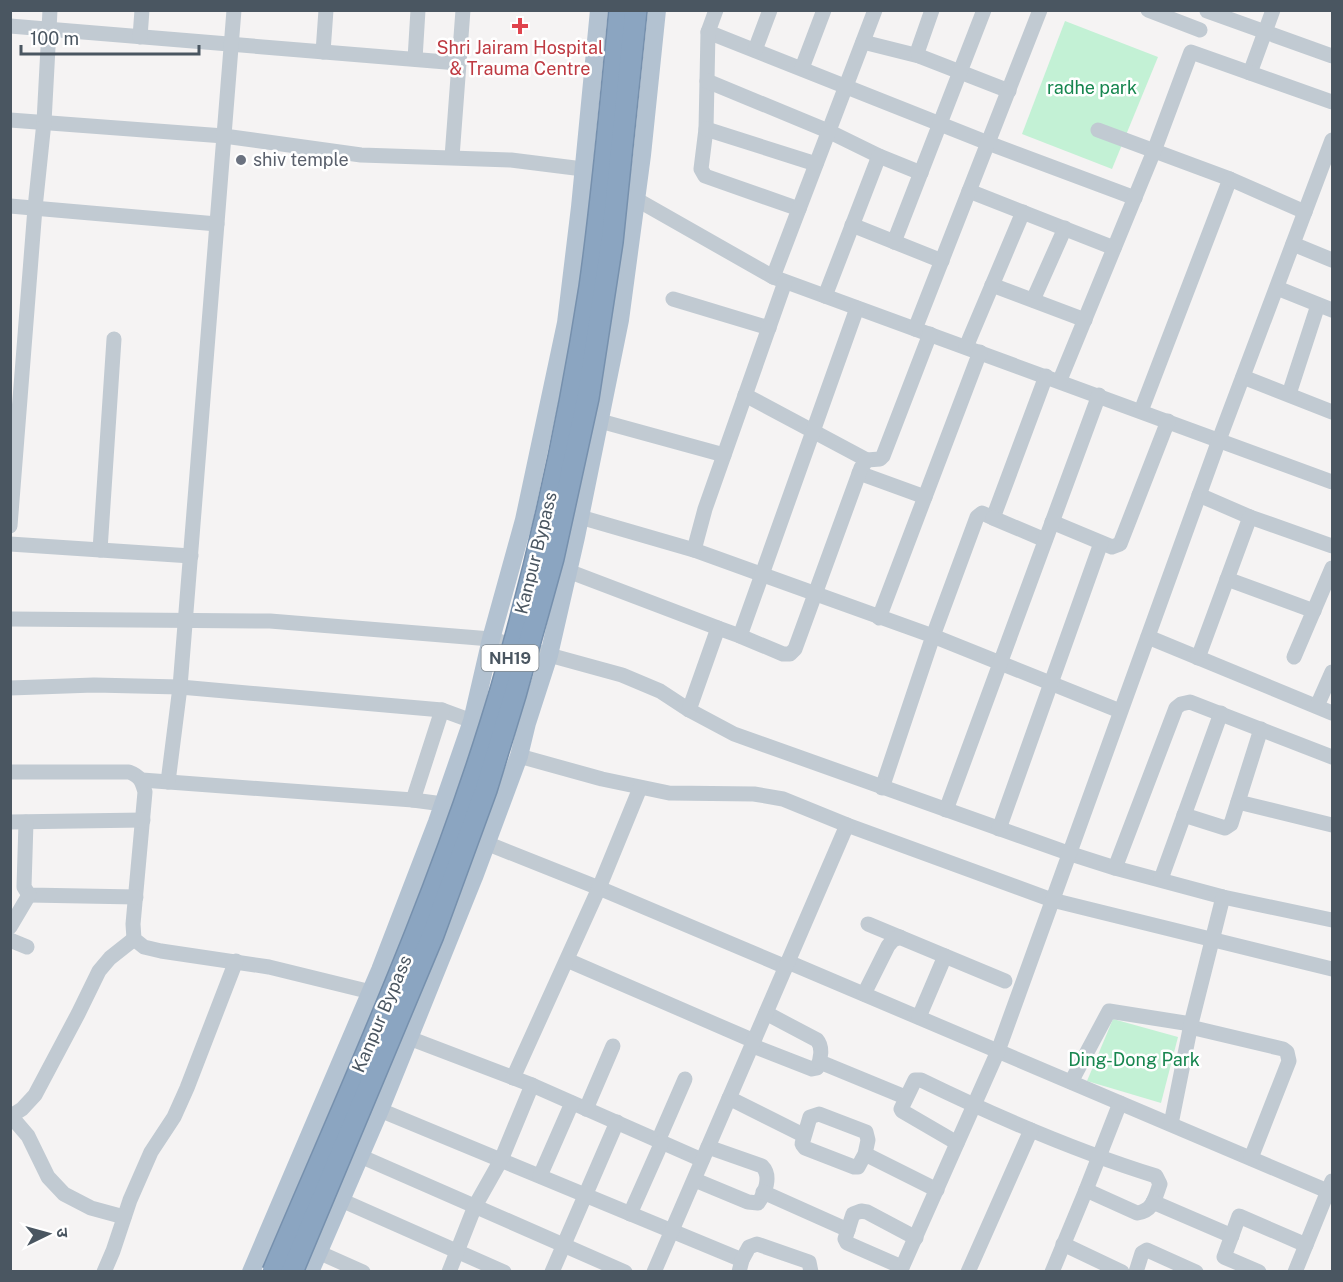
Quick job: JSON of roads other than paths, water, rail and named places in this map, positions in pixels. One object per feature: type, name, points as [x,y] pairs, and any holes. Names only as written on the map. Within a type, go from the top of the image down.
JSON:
[{"type":"highway","name":"Kanpur Bypass","points":[[273,1272],[394,987],[437,879],[494,712],[526,601],[561,448],[590,286],[621,10]]},
{"type":"highway","name":"Kanpur Bypass","points":[[292,1272],[403,1007],[449,890],[516,695],[553,558],[588,398],[612,242],[636,10]]},
{"type":"main road","points":[[251,1272],[371,993],[472,722],[491,639],[524,520],[566,323],[599,10]]},
{"type":"main road","points":[[310,1272],[380,1110],[486,843],[519,756],[549,655],[620,321],[642,155],[657,10]]},
{"type":"street","points":[[10,526],[44,122],[50,10]]},
{"type":"street","points":[[140,37],[142,10]]},
{"type":"street","points":[[168,782],[186,621],[234,10]]},
{"type":"street","points":[[323,52],[326,10]]},
{"type":"street","points":[[415,60],[418,10]]},
{"type":"street","points":[[452,157],[463,10]]},
{"type":"street","points":[[716,10],[708,32],[706,129],[701,169],[705,176],[799,209]]},
{"type":"street","points":[[755,50],[770,10]]},
{"type":"street","points":[[802,68],[824,10]]},
{"type":"street","points":[[694,550],[705,509],[769,328],[779,279],[799,209],[875,10]]},
{"type":"street","points":[[919,56],[918,50],[932,10]]},
{"type":"street","points":[[894,242],[984,10]]},
{"type":"street","points":[[568,571],[783,654],[790,654],[795,649],[863,466],[883,456],[923,332],[942,261],[1040,10]]},
{"type":"street","points":[[1148,10],[1200,30]]},
{"type":"street","points":[[1250,73],[1273,10]]},
{"type":"street","points":[[993,518],[1053,378],[1085,320],[1154,151],[1207,11],[1332,56]]},
{"type":"street","points":[[10,26],[458,63]]},
{"type":"street","points":[[708,32],[988,143],[1135,198]]},
{"type":"street","points":[[863,42],[919,56],[1009,91]]},
{"type":"street","points":[[1191,52],[1332,102]]},
{"type":"street","points":[[707,81],[828,131],[921,173]]},
{"type":"street","points":[[10,120],[224,136],[361,155],[511,160],[584,169],[779,279],[1332,482]]},
{"type":"street","points":[[706,129],[816,164]]},
{"type":"street","points":[[1098,130],[1230,179],[1305,212]]},
{"type":"street","points":[[916,1238],[864,1211],[853,1214],[845,1239],[901,1270],[916,1238],[998,1051],[1219,440],[1332,140]]},
{"type":"street","points":[[825,296],[879,156]]},
{"type":"street","points":[[1141,411],[1230,179]]},
{"type":"street","points":[[969,191],[1114,248]]},
{"type":"street","points":[[10,206],[218,224]]},
{"type":"street","points":[[879,618],[925,497],[992,285],[1023,212]]},
{"type":"street","points":[[852,225],[942,261]]},
{"type":"street","points":[[1033,300],[1065,228]]},
{"type":"street","points":[[1293,244],[1332,260]]},
{"type":"street","points":[[992,285],[1085,320]]},
{"type":"street","points":[[1277,288],[1325,308],[1289,394]]},
{"type":"street","points":[[673,299],[769,328]]},
{"type":"street","points":[[740,636],[857,308]]},
{"type":"street","points":[[100,550],[114,339]]},
{"type":"street","points":[[1243,377],[1332,412]]},
{"type":"street","points":[[745,395],[813,430],[863,466],[925,497]]},
{"type":"street","points":[[946,810],[1099,395]]},
{"type":"street","points":[[600,421],[724,455]]},
{"type":"street","points":[[1052,522],[1112,547],[1120,544],[1168,421]]},
{"type":"street","points":[[1200,495],[1250,517],[1332,546]]},
{"type":"street","points":[[882,788],[933,636],[978,517],[982,513],[1045,540]]},
{"type":"street","points":[[580,517],[694,550],[933,636],[1120,711]]},
{"type":"street","points":[[1198,658],[1250,517]]},
{"type":"street","points":[[999,829],[1101,543]]},
{"type":"street","points":[[10,544],[191,556]]},
{"type":"street","points":[[1294,657],[1332,568]]},
{"type":"street","points":[[1227,579],[1314,611]]},
{"type":"street","points":[[10,619],[270,621],[491,639],[622,675],[660,691],[734,734],[1068,853],[1223,897],[1332,920]]},
{"type":"street","points":[[690,710],[718,628]]},
{"type":"street","points":[[1148,637],[1332,713]]},
{"type":"street","points":[[1317,706],[1332,672]]},
{"type":"street","points":[[10,688],[94,684],[180,687],[442,710],[472,722]]},
{"type":"street","points":[[1115,868],[1176,708],[1181,704],[1190,702],[1332,757]]},
{"type":"street","points":[[413,800],[442,710]]},
{"type":"street","points":[[1161,879],[1221,713]]},
{"type":"street","points":[[1184,815],[1225,828],[1234,821],[1261,729]]},
{"type":"street","points":[[519,756],[640,788],[669,793],[754,794],[783,799],[1052,900],[1332,969]]},
{"type":"street","points":[[10,772],[129,772],[142,780],[145,792],[133,924],[134,939],[144,947],[269,967],[371,993]]},
{"type":"street","points":[[142,780],[443,804]]},
{"type":"street","points":[[513,1078],[599,888],[640,788]]},
{"type":"street","points":[[1238,802],[1332,825]]},
{"type":"street","points":[[28,895],[24,887],[18,822],[142,820]]},
{"type":"street","points":[[654,1272],[848,825]]},
{"type":"street","points":[[486,843],[864,994],[1251,1158],[1331,1188],[1295,1272]]},
{"type":"street","points":[[28,895],[136,897]]},
{"type":"street","points":[[10,927],[28,895]]},
{"type":"street","points":[[1171,1124],[1191,1025],[1223,897]]},
{"type":"street","points":[[868,924],[1005,981]]},
{"type":"street","points":[[864,994],[888,946],[892,940],[900,937]]},
{"type":"street","points":[[124,1217],[91,1208],[64,1194],[48,1177],[28,1136],[11,1115],[22,1109],[35,1095],[99,971],[110,958],[134,939]]},
{"type":"street","points":[[10,940],[27,947]]},
{"type":"street","points":[[919,1017],[945,956]]},
{"type":"street","points":[[567,960],[812,1069],[817,1068],[820,1062],[820,1047],[817,1040],[766,1013]]},
{"type":"street","points":[[104,1272],[151,1152],[174,1117],[188,1088],[236,962]]},
{"type":"street","points":[[1071,1082],[1109,1011],[1191,1025],[1283,1049],[1291,1053],[1289,1061],[1251,1158]]},
{"type":"street","points":[[409,1038],[531,1085],[660,1142],[762,1166],[768,1173],[764,1192],[758,1203],[695,1180]]},
{"type":"street","points":[[540,1176],[613,1046]]},
{"type":"street","points":[[820,1062],[905,1097]]},
{"type":"street","points":[[630,1214],[685,1079]]},
{"type":"street","points":[[957,1143],[902,1112],[905,1097],[915,1080],[921,1080],[1098,1158],[1156,1176],[1160,1184],[1150,1209],[1137,1213],[1086,1190]]},
{"type":"street","points":[[449,1272],[476,1206],[501,1160],[531,1085]]},
{"type":"street","points":[[729,1098],[803,1135]]},
{"type":"street","points":[[1052,1272],[1120,1103]]},
{"type":"street","points":[[380,1110],[672,1231],[741,1266],[749,1247],[757,1244],[809,1262],[811,1272]]},
{"type":"street","points":[[819,1114],[866,1132],[868,1140],[865,1154],[858,1167],[850,1167],[805,1148],[802,1144],[803,1135],[810,1117],[819,1114]]},
{"type":"street","points":[[552,1272],[616,1122]]},
{"type":"street","points":[[968,1272],[1031,1130]]},
{"type":"street","points":[[865,1154],[937,1190]]},
{"type":"street","points":[[360,1156],[625,1272]]},
{"type":"street","points":[[764,1192],[848,1230]]},
{"type":"street","points":[[341,1200],[504,1272]]},
{"type":"street","points":[[1153,1202],[1232,1236]]},
{"type":"street","points":[[1259,1272],[1224,1257],[1239,1216],[1306,1245]]},
{"type":"street","points":[[1063,1244],[1122,1272]]},
{"type":"street","points":[[1136,1272],[1142,1253],[1147,1250],[1197,1272]]},
{"type":"street","points":[[318,1252],[363,1272]]},
{"type":"place","name":"Shri Jairam Hospital & Trauma Centre","points":[[520,26]]},
{"type":"place","name":"shiv temple","points":[[241,160]]},
{"type":"park label","name":"radhe park","points":[[1092,88]]},
{"type":"park label","name":"Ding-Dong Park","points":[[1134,1060]]}]
